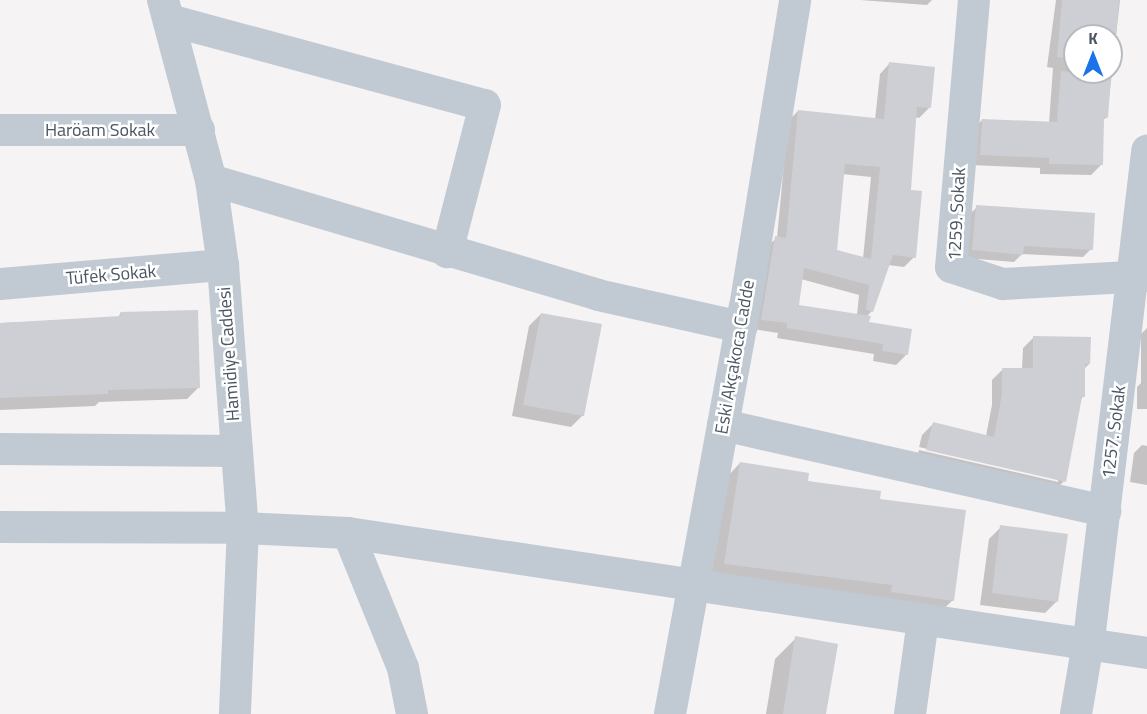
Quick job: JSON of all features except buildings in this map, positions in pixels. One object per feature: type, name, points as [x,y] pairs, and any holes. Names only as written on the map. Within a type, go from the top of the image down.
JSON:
[{"type":"street","name":"Eski Akçakoca Cadde","points":[[670,714],[741,327],[795,0]]},
{"type":"street","name":"1259. Sokak","points":[[974,0],[951,267],[1003,284],[1140,276]]},
{"type":"street","points":[[166,10],[485,105],[447,252]]},
{"type":"street","name":"Hamidiye Caddesi","points":[[166,10],[211,180],[223,265],[243,528],[235,714]]},
{"type":"street","name":"Haröam Sokak","points":[[0,130],[199,130]]},
{"type":"street","name":"1257. Sokak","points":[[1076,714],[1140,276],[1147,150]]},
{"type":"street","points":[[211,180],[598,295],[741,327]]},
{"type":"street","name":"Tüfek Sokak","points":[[0,284],[223,265]]},
{"type":"street","points":[[723,425],[1105,511]]},
{"type":"street","points":[[0,449],[237,451]]},
{"type":"street","points":[[0,527],[243,528],[348,533],[1147,653]]},
{"type":"street","points":[[348,533],[403,668],[412,714]]},
{"type":"street","points":[[910,714],[923,620]]}]
